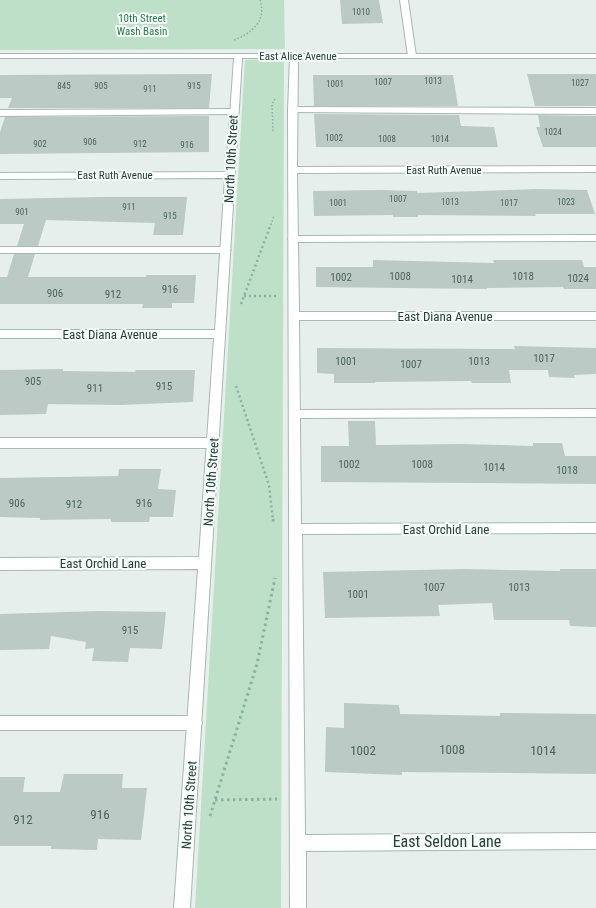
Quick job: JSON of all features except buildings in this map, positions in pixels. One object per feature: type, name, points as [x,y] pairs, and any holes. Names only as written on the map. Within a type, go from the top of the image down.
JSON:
[{"type":"street","points":[[404,0],[412,56]]},
{"type":"street","name":"East Alice Avenue","points":[[0,56],[596,56]]},
{"type":"street","name":"North 10th Street","points":[[182,908],[238,56]]},
{"type":"street","points":[[294,56],[292,110],[298,908]]},
{"type":"street","points":[[292,110],[596,111]]},
{"type":"street","points":[[0,113],[234,112]]},
{"type":"street","name":"East Ruth Avenue","points":[[293,170],[596,169]]},
{"type":"street","name":"East Ruth Avenue","points":[[0,176],[230,175]]},
{"type":"street","points":[[293,239],[596,238]]},
{"type":"street","points":[[0,250],[226,250]]},
{"type":"street","name":"East Diana Avenue","points":[[293,316],[596,316]]},
{"type":"street","name":"East Diana Avenue","points":[[0,334],[220,334]]},
{"type":"street","points":[[295,414],[596,413]]},
{"type":"street","points":[[0,443],[213,444]]},
{"type":"street","name":"East Orchid Lane","points":[[295,529],[596,528]]},
{"type":"street","name":"East Orchid Lane","points":[[0,564],[205,563]]},
{"type":"street","points":[[0,723],[195,723]]},
{"type":"street","name":"East Seldon Lane","points":[[298,843],[596,841]]},
{"type":"path","points":[[233,40],[245,36],[257,25],[262,16],[263,6],[260,0]]},
{"type":"path","points":[[273,133],[272,104],[276,97]]},
{"type":"path","points":[[240,309],[249,279],[270,232],[274,213]]},
{"type":"path","points":[[244,296],[281,296]]},
{"type":"path","points":[[235,383],[269,485],[275,530]]},
{"type":"path","points":[[208,820],[257,664],[275,575]]},
{"type":"path","points":[[215,800],[277,799]]},
{"type":"green space","name":"10th Street Wash Basin","points":[[0,0],[284,0],[285,49],[0,50]]},
{"type":"green space","points":[[284,59],[281,908],[195,908],[245,60]]}]
